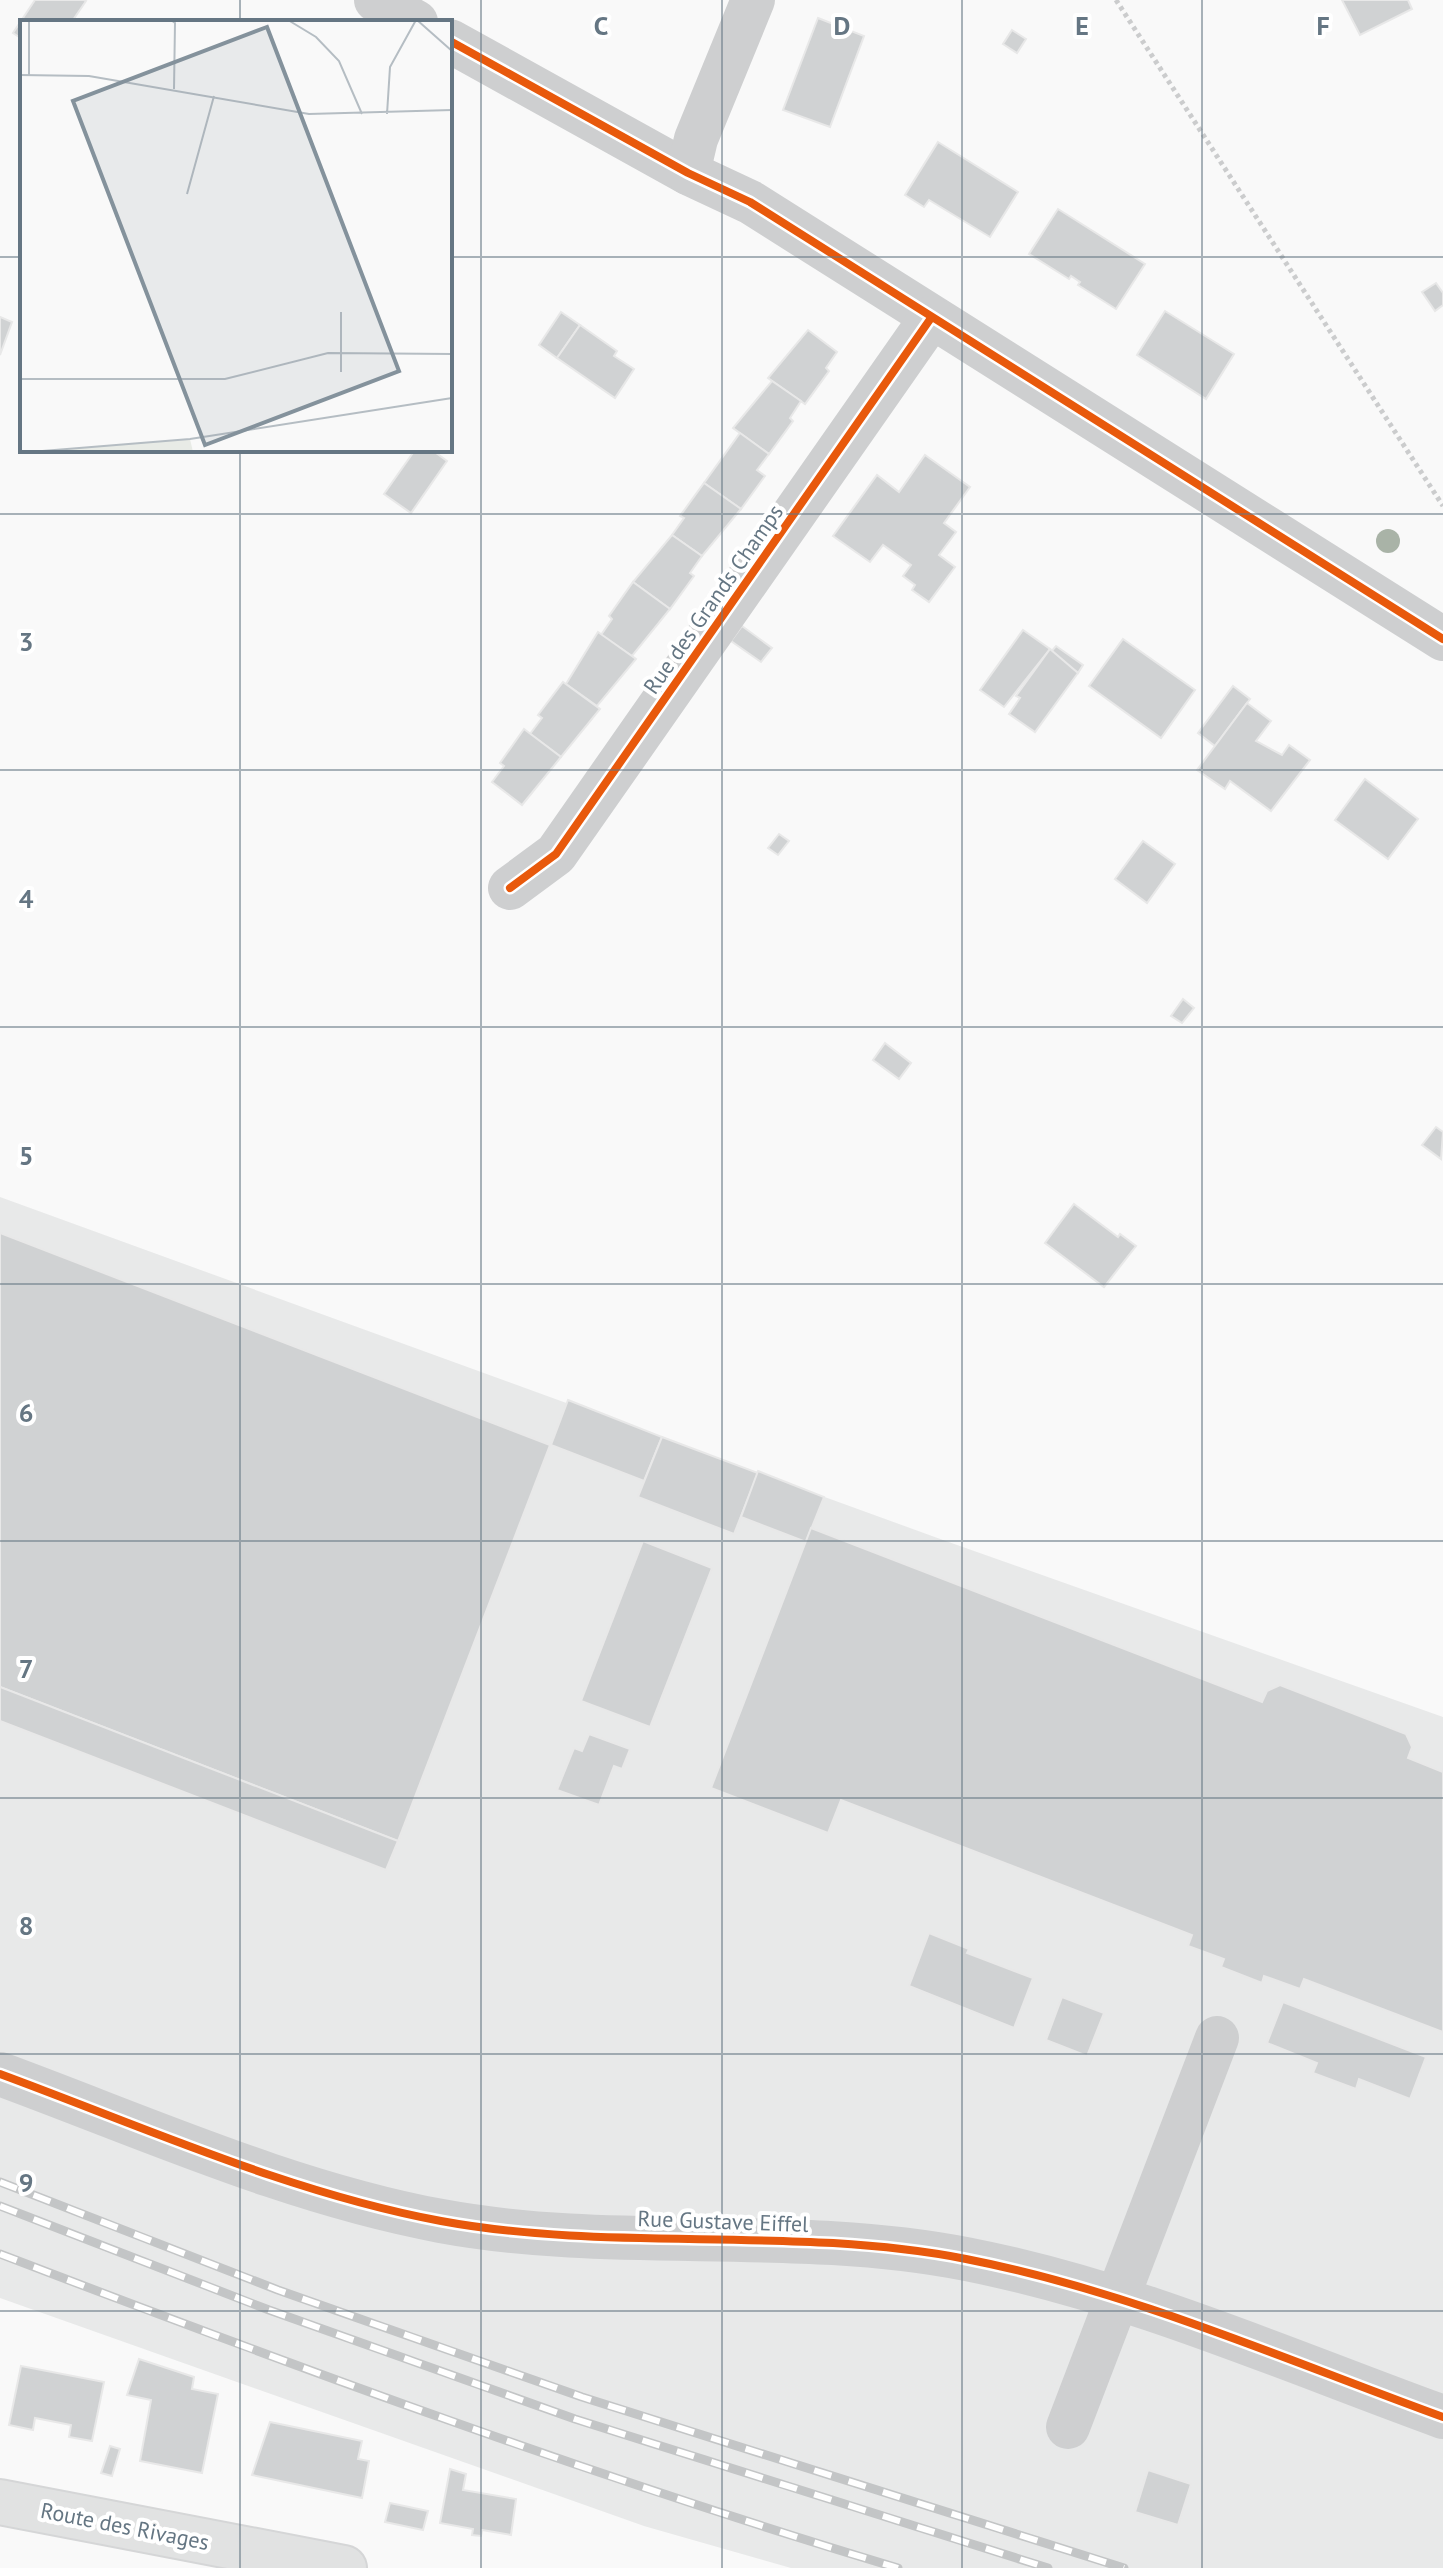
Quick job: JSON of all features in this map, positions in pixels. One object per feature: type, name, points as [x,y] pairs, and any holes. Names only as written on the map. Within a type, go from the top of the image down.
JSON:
[{"type":"main road","name":"Route des Rivages","points":[[0,2502],[344,2568]]},
{"type":"street","points":[[376,0],[412,20]]},
{"type":"street","points":[[688,173],[696,139],[753,0]]},
{"type":"street","points":[[452,42],[688,173],[750,202],[1443,639]]},
{"type":"street","name":"Rue des Grands Champs","points":[[510,888],[556,854],[931,318]]},
{"type":"street","points":[[1068,2427],[1217,2038]]},
{"type":"street","name":"Rue Gustave Eiffel","points":[[0,2074],[295,2183],[443,2221],[591,2235],[892,2247],[1029,2273],[1118,2299],[1443,2417]]},
{"type":"path","points":[[1116,0],[1443,506]]},
{"type":"shaded area","points":[[0,1197],[943,1540],[1443,1717],[1443,2568],[791,2568],[644,2526],[0,2298]]},
{"type":"building","points":[[35,0],[86,1],[73,20],[22,20]]},
{"type":"building","points":[[1342,0],[1408,0],[1412,9],[1360,35]]},
{"type":"building","points":[[818,18],[864,36],[830,127],[783,110]]},
{"type":"building","points":[[20,22],[20,38],[13,33]]},
{"type":"building","points":[[1012,30],[1026,39],[1017,53],[1003,44]]},
{"type":"building","points":[[938,142],[1018,192],[990,237],[929,200],[924,207],[905,195]]},
{"type":"building","points":[[1058,209],[1145,264],[1116,309],[1078,285],[1080,282],[1071,276],[1069,279],[1029,254]]},
{"type":"building","points":[[1436,283],[1443,293],[1443,305],[1435,311],[1422,292]]},
{"type":"building","points":[[1165,311],[1234,354],[1206,399],[1137,355]]},
{"type":"building","points":[[561,312],[580,325],[557,358],[539,345]]},
{"type":"building","points":[[0,317],[12,322],[0,355]]},
{"type":"building","points":[[580,325],[617,351],[614,356],[634,369],[615,398],[557,358]]},
{"type":"building","points":[[808,330],[837,352],[826,368],[829,371],[805,404],[768,378]]},
{"type":"building","points":[[772,381],[801,401],[790,418],[793,421],[769,454],[733,428]]},
{"type":"building","points":[[740,433],[769,454],[757,470],[765,476],[741,509],[704,483]]},
{"type":"building","points":[[414,452],[435,452],[447,461],[411,513],[384,494]]},
{"type":"building","points":[[925,455],[970,487],[944,523],[956,532],[939,555],[955,567],[929,602],[912,590],[915,585],[903,576],[911,565],[883,545],[870,562],[833,536],[877,475],[899,492]]},
{"type":"building","points":[[704,483],[741,509],[702,556],[672,535],[684,518],[680,516]]},
{"type":"building","points":[[672,535],[702,556],[690,573],[694,576],[670,609],[633,582]]},
{"type":"building","points":[[633,582],[670,609],[632,656],[601,635],[612,619],[609,616]]},
{"type":"building","points":[[742,626],[772,648],[761,662],[731,641]]},
{"type":"building","points":[[1023,630],[1050,649],[1004,707],[980,690]]},
{"type":"building","points":[[598,632],[636,659],[597,706],[566,684]]},
{"type":"building","points":[[1123,639],[1195,690],[1161,738],[1089,686]]},
{"type":"building","points":[[1056,646],[1083,665],[1078,673],[1050,653]]},
{"type":"building","points":[[1050,649],[1078,673],[1035,732],[1009,714],[1020,698],[1016,696]]},
{"type":"building","points":[[563,682],[600,709],[561,757],[530,734],[542,718],[538,715]]},
{"type":"building","points":[[1233,686],[1250,699],[1215,746],[1198,733]]},
{"type":"building","points":[[1247,703],[1271,721],[1256,741],[1282,755],[1289,745],[1310,760],[1271,811],[1230,781],[1225,789],[1197,770]]},
{"type":"building","points":[[524,729],[561,757],[522,805],[492,782],[504,766],[500,763]]},
{"type":"building","points":[[1365,779],[1418,819],[1388,859],[1335,820]]},
{"type":"building","points":[[779,834],[789,841],[778,855],[768,848]]},
{"type":"building","points":[[1143,841],[1175,864],[1147,903],[1115,879]]},
{"type":"building","points":[[1183,999],[1194,1008],[1182,1023],[1171,1016]]},
{"type":"building","points":[[885,1043],[911,1063],[899,1079],[873,1060]]},
{"type":"building","points":[[1436,1127],[1443,1132],[1441,1159],[1422,1145]]},
{"type":"building","points":[[1074,1204],[1118,1237],[1120,1234],[1136,1246],[1104,1287],[1045,1243]]},
{"type":"building","points":[[0,1233],[550,1445],[398,1841],[0,1687]]},
{"type":"building","points":[[568,1400],[662,1437],[644,1481],[551,1445]]},
{"type":"building","points":[[662,1437],[758,1473],[734,1534],[638,1497]]},
{"type":"building","points":[[758,1471],[824,1497],[806,1542],[741,1517]]},
{"type":"building","points":[[811,1528],[1262,1702],[1267,1691],[1280,1685],[1406,1734],[1412,1747],[1408,1758],[1443,1772],[1443,2032],[1304,1979],[1300,1989],[1264,1976],[1262,1983],[1221,1967],[1224,1959],[1188,1946],[1192,1935],[841,1800],[828,1833],[711,1788]]},
{"type":"building","points":[[643,1541],[712,1568],[650,1727],[581,1701]]},
{"type":"building","points":[[0,1687],[398,1841],[386,1870],[0,1721]]},
{"type":"building","points":[[589,1734],[630,1749],[622,1769],[614,1766],[599,1805],[557,1790],[574,1748],[582,1751]]},
{"type":"building","points":[[929,1933],[969,1949],[967,1953],[1033,1978],[1014,2028],[909,1986]]},
{"type":"building","points":[[1062,1997],[1104,2013],[1087,2056],[1046,2040]]},
{"type":"building","points":[[1283,2002],[1426,2057],[1410,2099],[1359,2079],[1356,2089],[1313,2073],[1317,2063],[1267,2043]]},
{"type":"building","points":[[139,2359],[194,2377],[192,2389],[218,2394],[202,2473],[140,2461],[151,2400],[127,2395]]},
{"type":"building","points":[[21,2366],[104,2382],[92,2441],[69,2437],[71,2425],[35,2418],[33,2430],[9,2425]]},
{"type":"building","points":[[270,2422],[362,2441],[358,2459],[369,2461],[362,2498],[252,2475]]},
{"type":"building","points":[[110,2446],[120,2449],[112,2476],[101,2473]]},
{"type":"building","points":[[450,2469],[466,2474],[463,2490],[516,2499],[511,2535],[482,2530],[481,2536],[472,2535],[473,2529],[440,2523]]},
{"type":"building","points":[[1148,2470],[1191,2484],[1178,2525],[1135,2512]]},
{"type":"building","points":[[390,2503],[428,2511],[423,2530],[385,2522]]},
{"type":"railway","points":[[0,2182],[278,2290],[582,2397],[1124,2568]]},
{"type":"railway","points":[[0,2206],[269,2310],[575,2419],[1048,2568]]},
{"type":"railway","points":[[0,2254],[446,2419],[671,2496],[898,2568]]},
{"type":"cycle path","points":[[452,42],[688,173],[750,202],[1443,639]]},
{"type":"cycle path","points":[[510,888],[556,854],[931,318]]},
{"type":"cycle path","points":[[0,2074],[273,2176],[329,2194],[441,2221],[572,2236],[835,2243],[966,2259],[1027,2273],[1148,2308],[1443,2417]]}]
